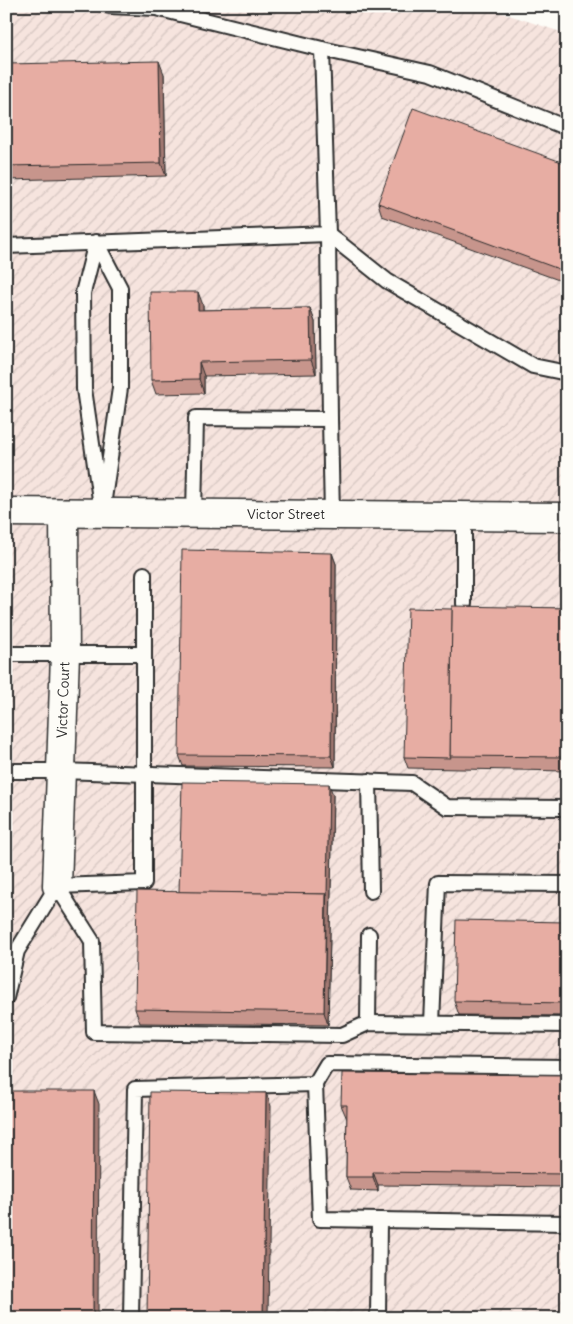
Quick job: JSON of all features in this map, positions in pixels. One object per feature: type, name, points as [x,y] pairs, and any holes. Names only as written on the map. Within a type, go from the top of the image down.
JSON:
[{"type":"street","name":"Victor Street","points":[[6,512],[567,517]]},
{"type":"street","name":"Victor Court","points":[[57,886],[65,654],[64,513]]},
{"type":"lane","points":[[109,6],[156,8],[322,49],[430,73],[567,128]]},
{"type":"lane","points":[[322,49],[328,234],[332,515]]},
{"type":"lane","points":[[6,246],[328,234],[388,281],[533,366],[567,373]]},
{"type":"lane","points":[[96,242],[120,288],[120,388],[102,513]]},
{"type":"lane","points":[[96,242],[82,293],[84,389],[102,513]]},
{"type":"lane","points":[[194,514],[196,418],[330,419]]},
{"type":"lane","points":[[464,516],[464,604]]},
{"type":"lane","points":[[57,886],[144,883],[144,574]]},
{"type":"lane","points":[[6,654],[144,654]]},
{"type":"lane","points":[[6,771],[61,771],[412,783],[447,807],[567,808]]},
{"type":"lane","points":[[369,781],[371,890]]},
{"type":"lane","points":[[432,1023],[438,884],[567,884]]},
{"type":"lane","points":[[6,998],[17,951],[57,886]]},
{"type":"lane","points":[[57,886],[92,941],[94,1032],[342,1035],[368,1023],[567,1025]]},
{"type":"lane","points":[[368,1023],[369,935]]},
{"type":"lane","points":[[567,1067],[327,1064],[315,1084],[320,1219],[567,1223]]},
{"type":"lane","points":[[132,1318],[135,1089],[315,1084]]},
{"type":"lane","points":[[378,1318],[379,1220]]},
{"type":"shaded area","points":[[6,6],[481,6],[567,34],[567,1318],[6,1318]]},
{"type":"building","points":[[159,61],[161,163],[6,166],[6,64]]},
{"type":"building","points":[[413,108],[567,164],[567,272],[378,203]]},
{"type":"building","points":[[150,292],[198,292],[198,310],[310,308],[311,360],[199,362],[199,379],[151,380]]},
{"type":"building","points":[[182,550],[332,553],[331,756],[179,755]]},
{"type":"building","points":[[452,606],[567,608],[567,757],[450,756]]},
{"type":"building","points":[[408,608],[452,609],[451,758],[404,757]]},
{"type":"building","points":[[182,782],[329,784],[327,896],[326,894],[179,892]]},
{"type":"building","points":[[137,891],[326,894],[324,1012],[135,1009]]},
{"type":"building","points":[[456,920],[567,922],[567,1003],[454,1001]]},
{"type":"building","points":[[342,1073],[567,1075],[567,1174],[373,1172],[373,1177],[346,1177],[347,1105],[341,1105]]},
{"type":"building","points":[[6,1091],[94,1091],[93,1318],[6,1318]]},
{"type":"building","points":[[150,1092],[266,1093],[263,1318],[147,1318]]}]
